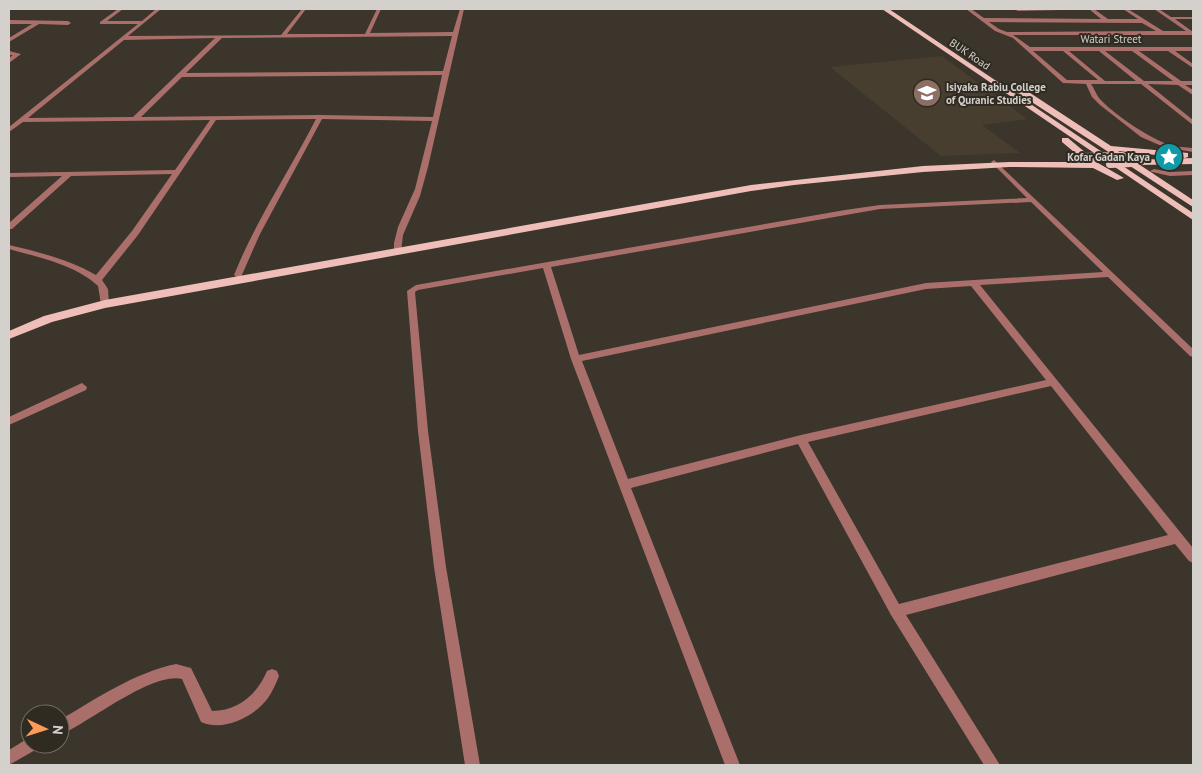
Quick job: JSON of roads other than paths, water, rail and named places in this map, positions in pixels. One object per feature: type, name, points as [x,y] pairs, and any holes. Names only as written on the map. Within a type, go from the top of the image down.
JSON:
[{"type":"main road","name":"BUK Road","points":[[885,9],[1193,210]]},
{"type":"main road","name":"BUK Road","points":[[896,9],[965,60],[1193,217]]},
{"type":"main road","points":[[965,60],[1132,163],[1155,175],[1193,204]]},
{"type":"main road","points":[[965,60],[973,73],[1055,132],[1084,157],[1125,181],[1193,227]]},
{"type":"main road","points":[[1106,146],[1189,155]]},
{"type":"main road","points":[[9,329],[47,314],[238,275],[751,188],[844,175],[1084,157],[1189,155]]},
{"type":"main road","points":[[996,164],[1095,165],[1193,162]]},
{"type":"main road","points":[[1155,175],[1188,167],[1193,162]]},
{"type":"main road","points":[[9,335],[48,319],[105,301],[397,248]]},
{"type":"street","points":[[47,9],[87,9]]},
{"type":"street","points":[[121,9],[102,23],[143,22]]},
{"type":"street","points":[[9,130],[159,9]]},
{"type":"street","points":[[282,37],[304,9]]},
{"type":"street","points":[[366,36],[379,9]]},
{"type":"street","points":[[397,248],[404,222],[414,204],[454,34],[462,9]]},
{"type":"street","points":[[968,9],[1029,48],[1065,82],[1193,83]]},
{"type":"street","points":[[1017,9],[1032,20]]},
{"type":"street","points":[[1017,9],[1060,9],[1075,20]]},
{"type":"street","points":[[1091,9],[1107,21]]},
{"type":"street","points":[[1125,9],[1162,33]]},
{"type":"street","points":[[1156,9],[1193,33]]},
{"type":"street","points":[[1170,18],[1193,18]]},
{"type":"street","points":[[984,20],[1143,21]]},
{"type":"street","points":[[1057,20],[1072,33]]},
{"type":"street","points":[[9,22],[68,23]]},
{"type":"street","points":[[9,40],[38,23]]},
{"type":"street","points":[[1007,33],[1193,33]]},
{"type":"street","points":[[1129,33],[1136,38]]},
{"type":"street","points":[[124,38],[454,34]]},
{"type":"street","points":[[135,119],[221,36]]},
{"type":"street","points":[[1144,43],[1151,48]]},
{"type":"street","name":"Watari Street","points":[[1029,48],[1193,49]]},
{"type":"street","points":[[1064,48],[1104,83]]},
{"type":"street","points":[[1100,48],[1193,123]]},
{"type":"street","points":[[1133,48],[1193,93]]},
{"type":"street","points":[[1169,49],[1192,64]]},
{"type":"street","points":[[9,52],[18,54],[9,61]]},
{"type":"street","points":[[179,75],[446,73]]},
{"type":"street","points":[[1088,83],[1095,97],[1102,104],[1152,140],[1171,148],[1193,150]]},
{"type":"street","points":[[21,120],[215,117],[435,119]]},
{"type":"street","points":[[97,280],[135,233],[215,117]]},
{"type":"street","points":[[238,275],[253,239],[305,149],[320,117]]},
{"type":"street","points":[[996,164],[1193,354]]},
{"type":"street","points":[[9,175],[177,172]]},
{"type":"street","points":[[1155,175],[1193,173]]},
{"type":"street","points":[[9,227],[68,174]]},
{"type":"street","points":[[472,765],[440,566],[424,441],[411,294],[416,288],[880,207],[1033,200]]},
{"type":"street","points":[[9,247],[50,257],[97,280],[104,287],[105,301]]},
{"type":"street","points":[[546,265],[576,359],[732,765]]},
{"type":"street","points":[[576,359],[926,286],[1111,274]]},
{"type":"street","points":[[973,282],[1193,557]]},
{"type":"street","points":[[624,485],[800,439],[1054,382]]},
{"type":"street","points":[[9,421],[82,387]]},
{"type":"street","points":[[800,439],[896,611],[992,765]]},
{"type":"street","points":[[896,611],[1178,538]]},
{"type":"street","points":[[70,722],[158,674],[180,670],[186,673],[206,717],[218,720],[256,702],[262,696],[272,676]]},
{"type":"street","points":[[9,758],[20,751]]},
{"type":"place","name":"Isiyaka Rabiu College of Quranic Studies","points":[[927,93]]},
{"type":"place","name":"Kofar Gadan Kaya","points":[[1169,157]]}]
